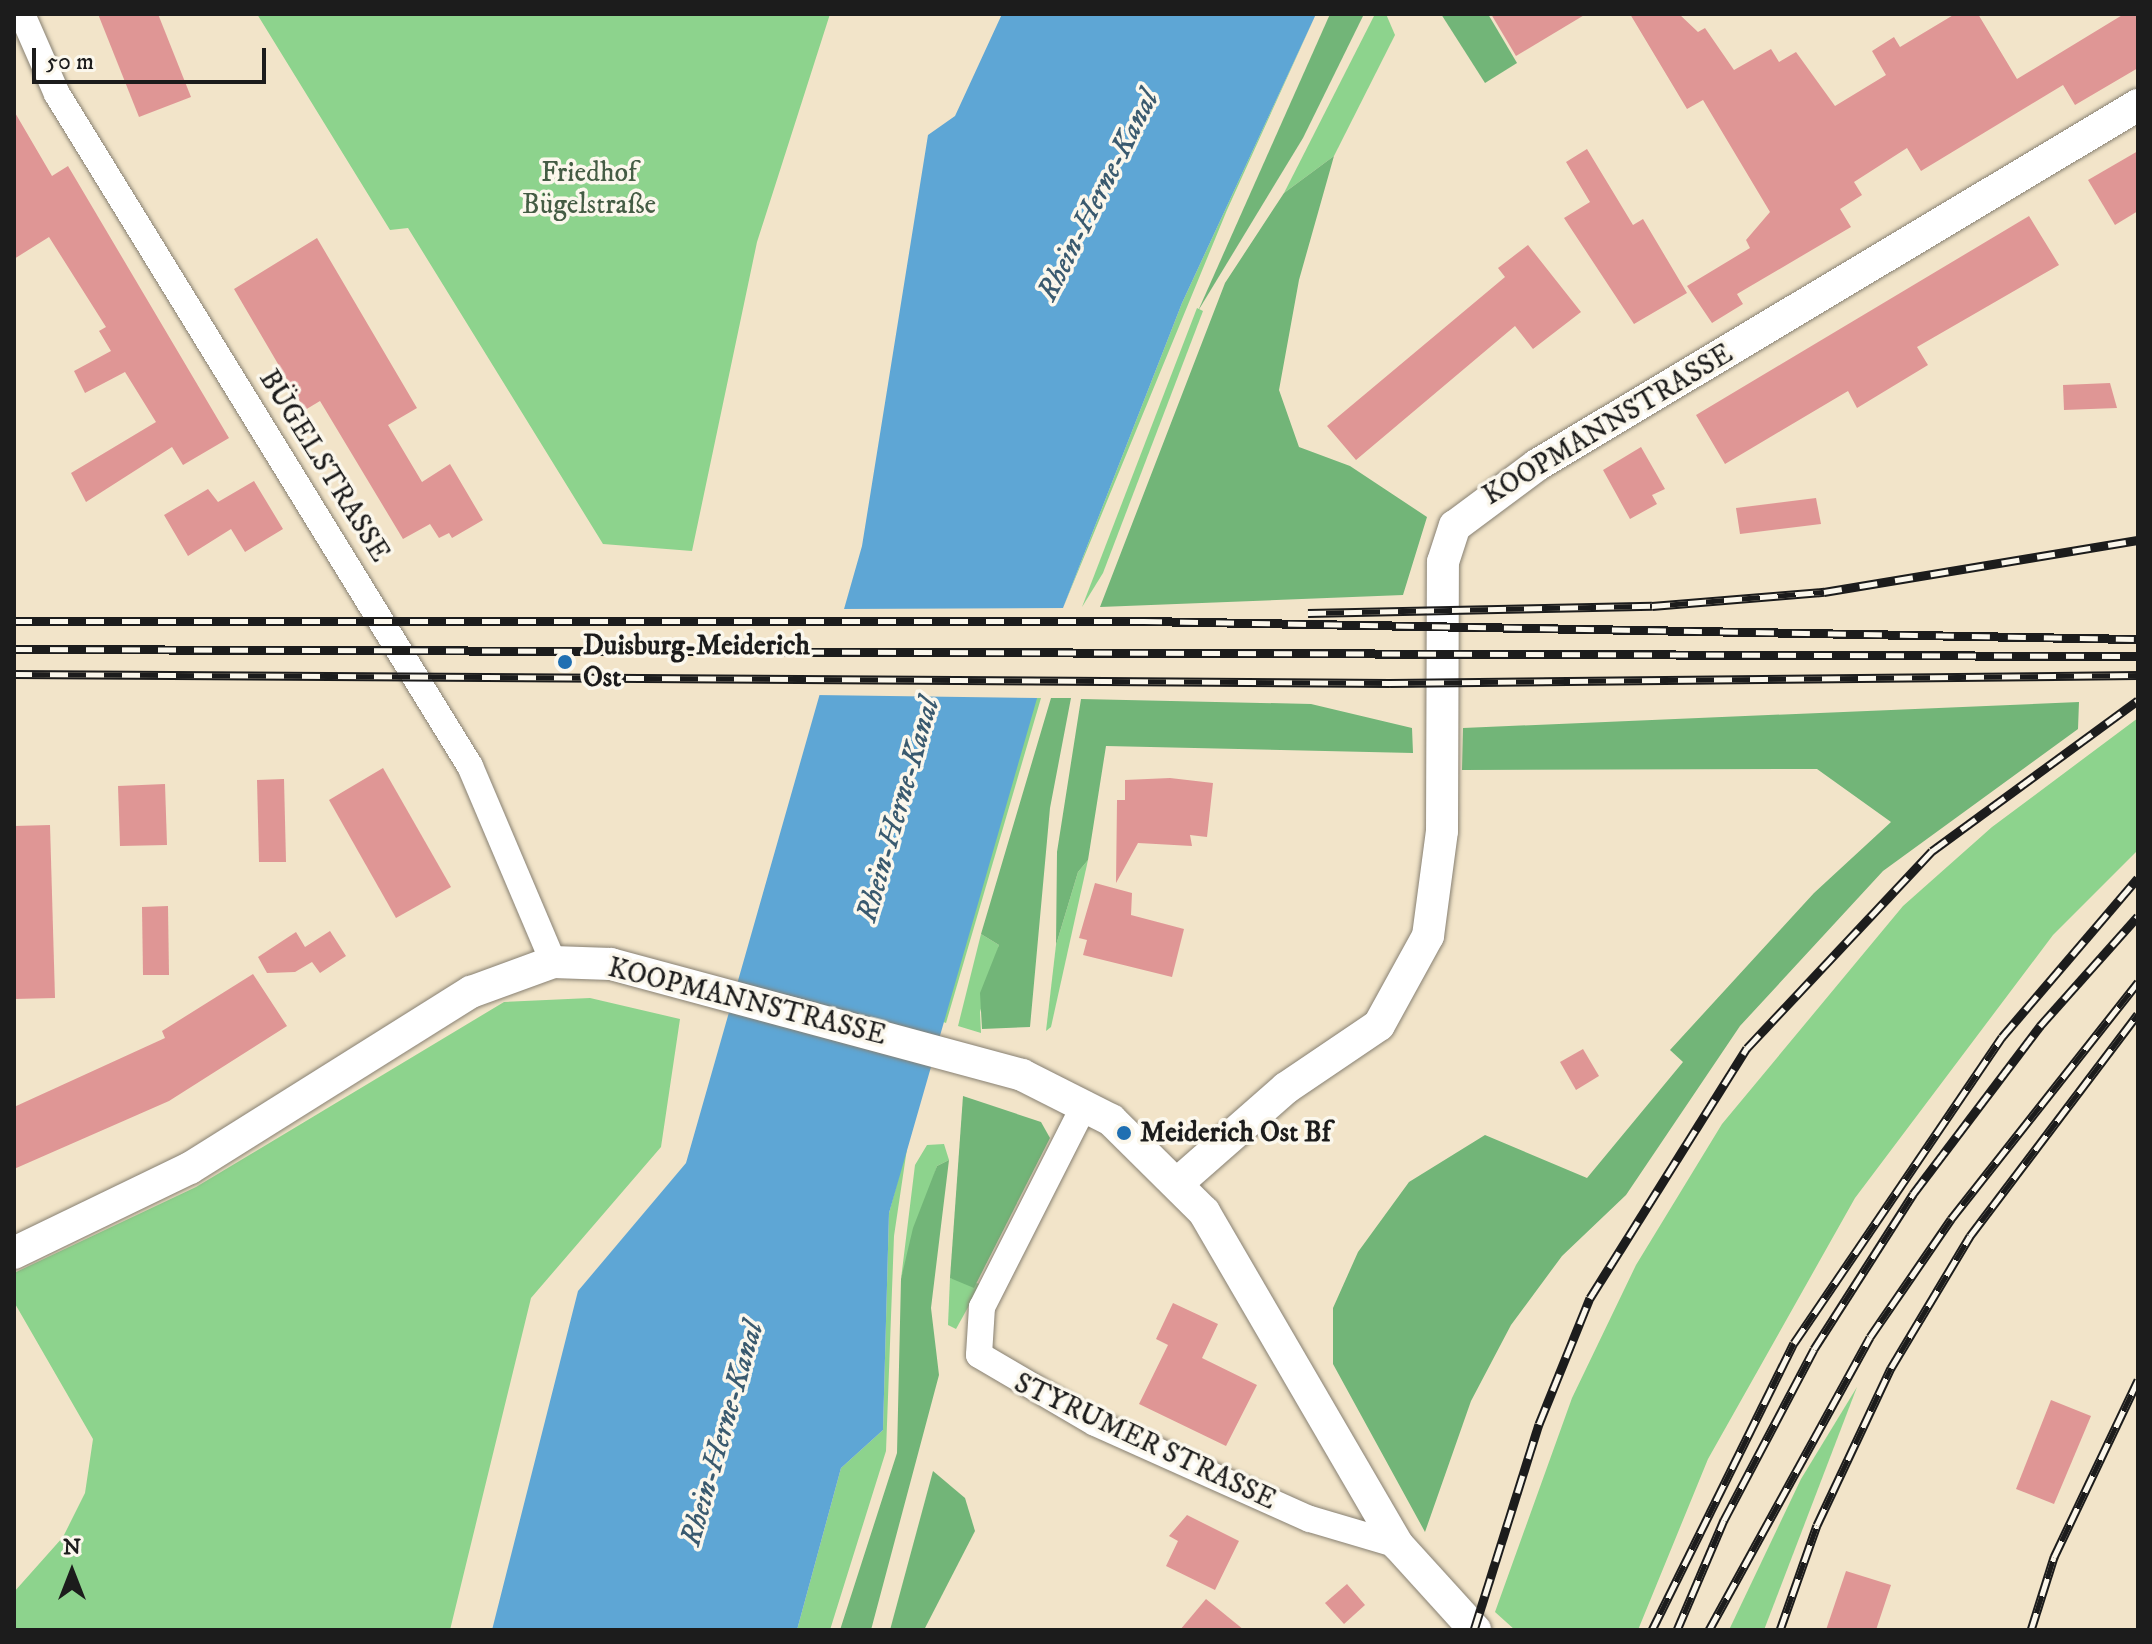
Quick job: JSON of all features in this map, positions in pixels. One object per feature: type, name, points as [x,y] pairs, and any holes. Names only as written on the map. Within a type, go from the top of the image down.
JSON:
[{"type":"street","name":"BÜGELSTRASSE","points":[[21,26],[57,94],[470,766],[553,962]]},
{"type":"street","name":"KOOPMANNSTRASSE","points":[[1179,1182],[1286,1088],[1379,1025],[1428,936],[1442,831],[1443,562],[1455,526],[1537,465],[2138,105]]},
{"type":"street","name":"KOOPMANNSTRASSE","points":[[14,1253],[190,1168],[471,992],[553,962],[611,964],[973,1061],[1085,1104],[1179,1182],[1204,1212],[1398,1545]]},
{"type":"street","name":"STYRUMER STRASSE","points":[[1085,1104],[982,1307],[979,1355],[1014,1382],[1124,1436],[1310,1519],[1398,1545]]},
{"type":"street","points":[[1398,1545],[1475,1630]]},
{"type":"green space","name":"Friedhof Bügelstraße","points":[[257,14],[830,14],[757,242],[692,551],[603,544],[408,228],[390,230]]},
{"type":"green space","points":[[1316,14],[1227,210],[1063,608],[1182,303]]},
{"type":"green space","points":[[1330,14],[1364,14],[1303,138],[1198,311]]},
{"type":"green space","points":[[1375,14],[1386,14],[1395,35],[1334,156],[1284,193]]},
{"type":"green space","points":[[1441,14],[1488,14],[1517,63],[1485,83]]},
{"type":"green space","points":[[1334,156],[1299,280],[1279,390],[1299,447],[1350,466],[1427,517],[1403,595],[1100,607],[1225,283],[1284,193]]},
{"type":"green space","points":[[1197,308],[1203,311],[1103,573],[1082,607]]},
{"type":"green space","points":[[1034,698],[1041,698],[946,1023],[941,1021]]},
{"type":"green space","points":[[1051,698],[1071,698],[1050,808],[1030,1027],[982,1029],[980,993],[999,945],[981,934]]},
{"type":"green space","points":[[1081,699],[1311,704],[1412,728],[1413,753],[1106,746],[1088,860],[1078,872],[1056,945],[1057,852]]},
{"type":"green space","points":[[2079,702],[2078,729],[1883,871],[1740,1026],[1626,1195],[1562,1256],[1511,1325],[1471,1401],[1425,1532],[1333,1364],[1333,1308],[1358,1252],[1409,1182],[1485,1135],[1587,1178],[1683,1062],[1670,1050],[1814,893],[1891,822],[1817,769],[1462,770],[1463,728]]},
{"type":"green space","points":[[2138,718],[2138,850],[2053,935],[1855,1198],[1708,1459],[1638,1630],[1515,1630],[1495,1612],[1572,1398],[1636,1265],[1722,1124],[1903,906],[1992,827]]},
{"type":"green space","points":[[1088,860],[1051,1027],[1046,1031],[1056,945],[1078,872]]},
{"type":"green space","points":[[981,934],[999,945],[980,1012],[981,1033],[958,1026]]},
{"type":"green space","points":[[590,998],[680,1019],[661,1147],[531,1298],[450,1630],[14,1630],[14,1592],[63,1537],[85,1493],[93,1439],[14,1302],[14,1273],[196,1187],[504,1002]]},
{"type":"green space","points":[[963,1096],[1041,1122],[1050,1138],[974,1288],[950,1278]]},
{"type":"green space","points":[[908,1142],[894,1236],[886,1451],[830,1630],[797,1630],[841,1468],[883,1430],[889,1213]]},
{"type":"green space","points":[[944,1144],[949,1160],[937,1166],[901,1279],[915,1165],[927,1145]]},
{"type":"green space","points":[[949,1160],[931,1308],[939,1375],[871,1630],[840,1630],[897,1453],[901,1279],[913,1228],[937,1166]]},
{"type":"green space","points":[[950,1278],[981,1284],[956,1329],[948,1325]]},
{"type":"green space","points":[[1857,1387],[1764,1630],[1729,1630],[1801,1479]]},
{"type":"green space","points":[[933,1471],[965,1498],[975,1531],[924,1630],[890,1630]]},
{"type":"water","name":"Rhein-Herne-Kanal","points":[[1002,14],[1316,14],[1182,303],[1063,608],[889,1213],[883,1430],[841,1468],[797,1630],[492,1630],[578,1291],[686,1163],[862,546],[928,135],[955,116]]},
{"type":"pier","points":[[1067,608],[1038,698],[816,695],[840,609]]},
{"type":"building","points":[[98,14],[158,14],[191,97],[139,117]]},
{"type":"building","points":[[1491,14],[1586,14],[1516,56]]},
{"type":"building","points":[[1630,14],[1679,14],[1698,32],[1705,28],[1734,70],[1771,49],[1779,62],[1796,52],[1835,106],[1886,75],[1872,51],[1894,37],[1900,47],[1955,14],[1978,14],[2017,79],[2124,14],[2138,14],[2138,68],[2075,105],[2063,85],[1921,171],[1907,148],[1854,182],[1862,195],[1840,209],[1851,227],[1737,294],[1743,304],[1712,323],[1687,286],[1750,248],[1746,240],[1770,212],[1703,100],[1687,109]]},
{"type":"building","points":[[14,111],[52,176],[68,166],[229,438],[183,465],[172,447],[86,502],[71,473],[156,422],[125,372],[85,393],[74,371],[111,351],[99,331],[106,327],[49,237],[14,259]]},
{"type":"building","points":[[1587,149],[1633,225],[1643,219],[1687,293],[1634,324],[1564,218],[1590,202],[1566,162]]},
{"type":"building","points":[[2138,151],[2138,211],[2115,225],[2088,180]]},
{"type":"building","points":[[2029,216],[2059,265],[1917,347],[1928,365],[1857,408],[1848,391],[1725,464],[1696,415]]},
{"type":"building","points":[[317,238],[417,408],[388,425],[422,482],[450,464],[483,520],[452,538],[449,533],[439,538],[430,524],[403,539],[320,401],[305,410],[234,289]]},
{"type":"building","points":[[1528,245],[1581,312],[1533,349],[1515,326],[1356,460],[1327,426],[1505,277],[1498,268]]},
{"type":"building","points":[[2110,383],[2117,408],[2064,410],[2063,385]]},
{"type":"building","points":[[1641,447],[1665,489],[1652,495],[1657,504],[1630,519],[1603,470]]},
{"type":"building","points":[[254,481],[283,529],[245,552],[231,529],[188,556],[164,515],[208,489],[218,502]]},
{"type":"building","points":[[1816,498],[1821,524],[1740,534],[1736,508]]},
{"type":"building","points":[[383,768],[451,887],[396,918],[329,800]]},
{"type":"building","points":[[1170,778],[1213,783],[1207,837],[1190,835],[1192,846],[1138,843],[1116,883],[1117,800],[1125,800],[1125,780]]},
{"type":"building","points":[[284,779],[286,862],[259,862],[257,780]]},
{"type":"building","points":[[165,784],[167,845],[120,846],[118,786]]},
{"type":"building","points":[[50,825],[55,998],[14,999],[14,826]]},
{"type":"building","points":[[1095,883],[1132,893],[1131,915],[1184,929],[1172,977],[1083,955],[1087,940],[1079,938]]},
{"type":"building","points":[[168,906],[169,975],[143,975],[142,907]]},
{"type":"building","points":[[330,931],[346,956],[320,973],[312,962],[295,972],[267,973],[258,957],[296,932],[305,947]]},
{"type":"building","points":[[253,974],[287,1026],[169,1101],[14,1169],[14,1107],[165,1038],[162,1031]]},
{"type":"building","points":[[1583,1049],[1599,1076],[1576,1090],[1560,1062]]},
{"type":"building","points":[[1173,1303],[1218,1324],[1202,1358],[1257,1385],[1226,1446],[1139,1404],[1168,1345],[1156,1339]]},
{"type":"building","points":[[2051,1400],[2091,1416],[2054,1504],[2016,1489]]},
{"type":"building","points":[[1187,1515],[1239,1541],[1215,1590],[1166,1566],[1178,1541],[1169,1536]]},
{"type":"building","points":[[1846,1571],[1891,1585],[1876,1630],[1826,1630]]},
{"type":"building","points":[[1347,1584],[1365,1605],[1344,1624],[1325,1603]]},
{"type":"building","points":[[1206,1599],[1244,1630],[1180,1630]]},
{"type":"railway","points":[[1308,613],[1652,606],[1824,592],[2138,540]]},
{"type":"railway","points":[[14,621],[1144,621],[2138,639]]},
{"type":"railway","points":[[14,649],[2138,656]]},
{"type":"railway","points":[[14,674],[1390,683],[2138,675]]},
{"type":"railway","points":[[1474,1630],[1539,1424],[1590,1298],[1747,1048],[1932,851],[2138,700]]},
{"type":"railway","points":[[1652,1630],[1794,1343],[2002,1037],[2138,878]]},
{"type":"railway","points":[[1677,1630],[1724,1520],[1814,1349],[1913,1194],[2040,1026],[2138,916]]},
{"type":"railway","points":[[1709,1630],[1870,1337],[1951,1219],[2138,982]]},
{"type":"railway","points":[[1780,1630],[1817,1525],[1891,1368],[1970,1236],[2138,1014]]},
{"type":"railway","points":[[2031,1630],[2054,1557],[2138,1380]]},
{"type":"place","name":"Duisburg-Meiderich Ost","points":[[565,662]]},
{"type":"place","name":"Meiderich Ost Bf","points":[[1124,1133]]}]
